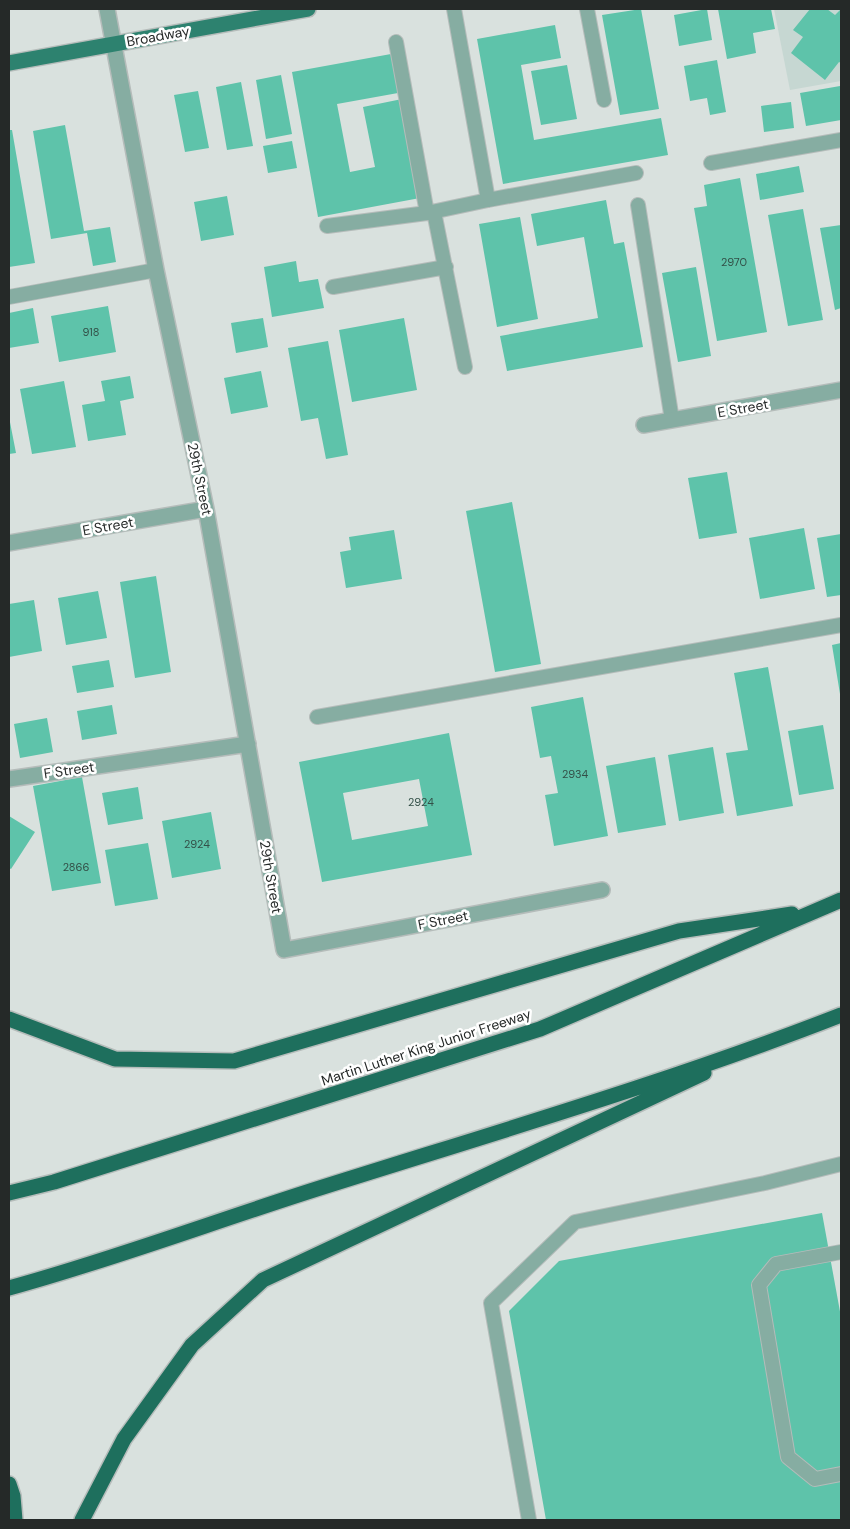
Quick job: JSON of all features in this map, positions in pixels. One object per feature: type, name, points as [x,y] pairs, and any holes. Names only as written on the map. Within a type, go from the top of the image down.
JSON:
[{"type":"highway","name":"Martin Luther King Junior Freeway","points":[[9,1193],[54,1182],[540,1029],[841,900]]},
{"type":"highway","points":[[9,1019],[115,1059],[234,1061],[679,930],[813,911]]},
{"type":"highway","points":[[9,1288],[84,1268],[321,1188],[546,1118],[771,1042],[841,1014]]},
{"type":"highway","points":[[82,1520],[124,1439],[192,1345],[263,1280],[771,1042]]},
{"type":"highway","points":[[9,1484],[13,1496],[15,1520]]},
{"type":"main road","name":"Broadway","points":[[9,62],[308,9]]},
{"type":"street","name":"29th Street","points":[[108,9],[156,270],[206,509],[284,950]]},
{"type":"street","name":"E Street","points":[[644,425],[841,390]]},
{"type":"street","name":"E Street","points":[[9,543],[206,509]]},
{"type":"street","name":"F Street","points":[[9,779],[248,744]]},
{"type":"street","name":"F Street","points":[[284,950],[602,890]]},
{"type":"lane","points":[[454,9],[488,200]]},
{"type":"lane","points":[[588,9],[604,100]]},
{"type":"lane","points":[[396,42],[430,212],[446,267],[464,367]]},
{"type":"lane","points":[[712,163],[841,140]]},
{"type":"lane","points":[[327,226],[430,212],[636,173]]},
{"type":"lane","points":[[638,205],[672,420]]},
{"type":"lane","points":[[333,287],[446,267]]},
{"type":"lane","points":[[9,297],[156,270]]},
{"type":"lane","points":[[317,717],[841,626]]},
{"type":"lane","points":[[529,1520],[491,1303],[575,1222],[765,1183],[841,1164]]},
{"type":"lane","points":[[841,1252],[776,1264],[759,1286],[788,1457],[815,1479],[841,1474]]},
{"type":"shaded area","points":[[774,9],[841,9],[841,81],[790,90]]},
{"type":"building","points":[[641,9],[659,109],[620,115],[602,15]]},
{"type":"building","points":[[707,9],[712,40],[679,46],[674,15]]},
{"type":"building","points":[[718,9],[771,9],[775,29],[753,33],[756,53],[727,59]]},
{"type":"building","points":[[810,9],[827,9],[835,15],[841,9],[841,63],[839,62],[825,80],[791,53],[803,37],[793,30]]},
{"type":"building","points":[[555,25],[561,58],[521,65],[534,140],[661,118],[668,155],[503,184],[477,39]]},
{"type":"building","points":[[391,54],[398,93],[337,104],[350,172],[375,167],[363,107],[402,99],[420,198],[318,217],[292,72]]},
{"type":"building","points":[[717,60],[726,112],[710,115],[707,98],[690,101],[684,66]]},
{"type":"building","points":[[567,65],[577,119],[541,125],[531,71]]},
{"type":"building","points":[[281,75],[292,134],[266,139],[256,80]]},
{"type":"building","points":[[241,82],[253,146],[227,150],[216,87]]},
{"type":"building","points":[[840,86],[841,120],[806,126],[800,93]]},
{"type":"building","points":[[198,91],[209,148],[185,152],[174,95]]},
{"type":"building","points":[[791,102],[794,128],[764,132],[761,106]]},
{"type":"building","points":[[65,125],[84,231],[110,227],[116,262],[93,266],[87,233],[51,239],[33,131]]},
{"type":"building","points":[[9,130],[12,130],[35,263],[9,267]]},
{"type":"building","points":[[292,141],[297,168],[268,173],[263,146]]},
{"type":"building","points":[[799,166],[804,192],[760,200],[756,174]]},
{"type":"building","points":[[740,178],[767,332],[717,341],[694,208],[707,206],[704,185]]},
{"type":"building","points":[[227,196],[234,235],[201,241],[194,202]]},
{"type":"building","points":[[606,200],[614,244],[624,242],[643,347],[507,371],[500,336],[598,318],[584,237],[537,246],[531,214]]},
{"type":"building","points":[[803,209],[823,320],[788,326],[768,215]]},
{"type":"building","points":[[520,217],[538,319],[497,327],[479,224]]},
{"type":"building","points":[[841,225],[841,308],[835,310],[820,228]]},
{"type":"building","points":[[296,261],[299,282],[318,279],[324,308],[272,317],[264,267]]},
{"type":"building","points":[[696,267],[711,356],[678,362],[662,273]]},
{"type":"building","points":[[108,306],[116,352],[59,362],[51,316]]},
{"type":"building","points":[[33,308],[39,343],[9,348],[9,313]]},
{"type":"building","points":[[263,318],[268,347],[236,353],[231,323]]},
{"type":"building","points":[[404,318],[417,390],[352,402],[339,330]]},
{"type":"building","points":[[328,341],[348,455],[326,459],[318,418],[301,421],[288,348]]},
{"type":"building","points":[[261,371],[268,407],[231,414],[224,378]]},
{"type":"building","points":[[130,376],[134,398],[120,401],[126,435],[88,441],[82,405],[105,401],[101,381]]},
{"type":"building","points":[[64,381],[76,447],[32,454],[20,389]]},
{"type":"building","points":[[9,417],[16,453],[9,454]]},
{"type":"building","points":[[727,472],[737,533],[699,539],[688,478]]},
{"type":"building","points":[[512,502],[541,664],[495,672],[466,511]]},
{"type":"building","points":[[804,528],[815,589],[760,599],[749,538]]},
{"type":"building","points":[[394,530],[402,579],[346,588],[340,552],[351,550],[349,537]]},
{"type":"building","points":[[841,534],[841,595],[827,597],[817,538]]},
{"type":"building","points":[[156,576],[171,672],[135,678],[120,582]]},
{"type":"building","points":[[98,591],[107,638],[66,645],[58,598]]},
{"type":"building","points":[[34,600],[42,651],[9,657],[9,604]]},
{"type":"building","points":[[841,643],[841,694],[840,694],[832,645]]},
{"type":"building","points":[[109,660],[114,687],[77,693],[72,666]]},
{"type":"building","points":[[768,667],[793,806],[737,816],[726,753],[748,750],[734,673]]},
{"type":"building","points":[[583,697],[608,836],[554,846],[545,795],[558,793],[551,756],[540,758],[531,707]]},
{"type":"building","points":[[112,705],[117,734],[82,740],[77,711]]},
{"type":"building","points":[[47,718],[53,752],[20,758],[14,724]]},
{"type":"building","points":[[823,725],[834,789],[799,795],[788,731]]},
{"type":"building","points":[[449,733],[472,855],[322,882],[299,762]],"holes":[[[419,779],[428,826],[352,840],[343,793]]]},
{"type":"building","points":[[713,747],[724,813],[679,821],[668,755]]},
{"type":"building","points":[[655,757],[666,825],[618,833],[606,766]]},
{"type":"building","points":[[82,777],[101,883],[52,891],[33,786]]},
{"type":"building","points":[[138,787],[143,819],[108,825],[102,793]]},
{"type":"building","points":[[211,812],[221,869],[172,878],[162,821]]},
{"type":"building","points":[[9,816],[35,832],[11,869],[9,868]]},
{"type":"building","points":[[148,843],[158,899],[115,906],[105,850]]},
{"type":"building","points":[[822,1213],[841,1317],[841,1520],[546,1520],[509,1311],[559,1261]]}]
